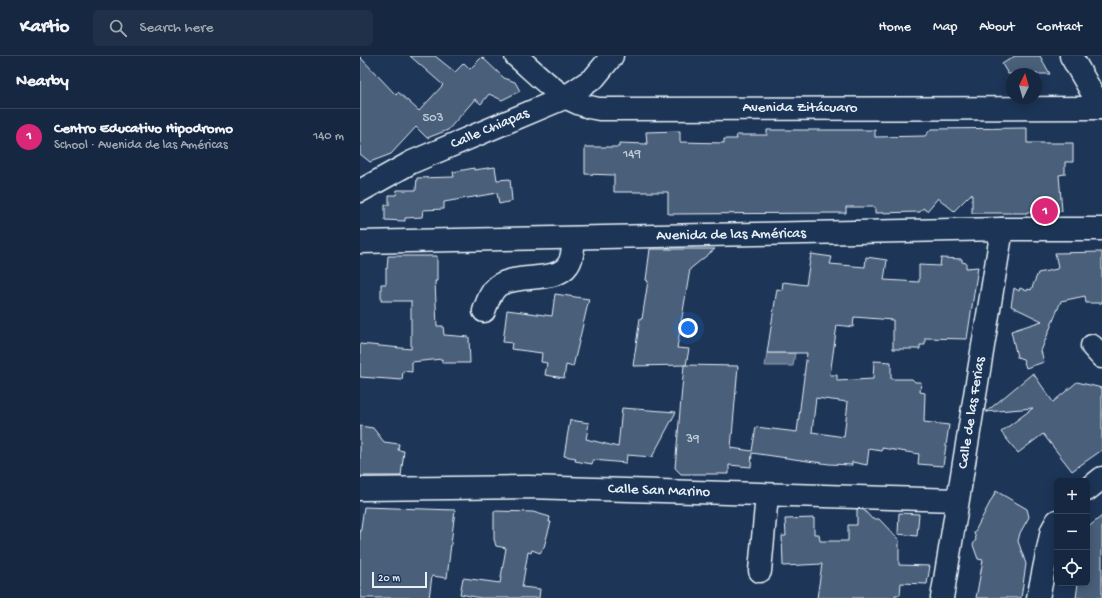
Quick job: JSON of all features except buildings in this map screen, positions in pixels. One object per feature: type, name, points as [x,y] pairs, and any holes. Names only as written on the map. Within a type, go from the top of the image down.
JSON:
[{"type":"street","name":"Avenida Zitácuaro","points":[[516,56],[564,98],[583,106],[599,109],[1101,108]]},
{"type":"street","name":"Calle Chiapas","points":[[360,191],[412,162],[564,98],[594,78],[612,56]]},
{"type":"street","points":[[1071,56],[1101,108]]},
{"type":"street","name":"Avenida de las Américas","points":[[360,242],[1002,229],[1102,229]]},
{"type":"street","name":"Calle de las Ferias","points":[[942,598],[1002,229]]},
{"type":"street","points":[[484,311],[489,298],[498,285],[522,278],[556,275],[564,271],[570,263],[574,238]]},
{"type":"street","points":[[1090,488],[1102,478]]},
{"type":"street","name":"Calle San Marino","points":[[360,489],[521,487],[957,500]]},
{"type":"street","points":[[760,571],[766,495]]},
{"type":"street","points":[[1038,598],[1054,526]]},
{"type":"water","points":[[767,353],[795,353],[793,366],[765,366]]},
{"type":"place","name":"Centro Educativo Hipodromo","points":[[1045,211]]}]
